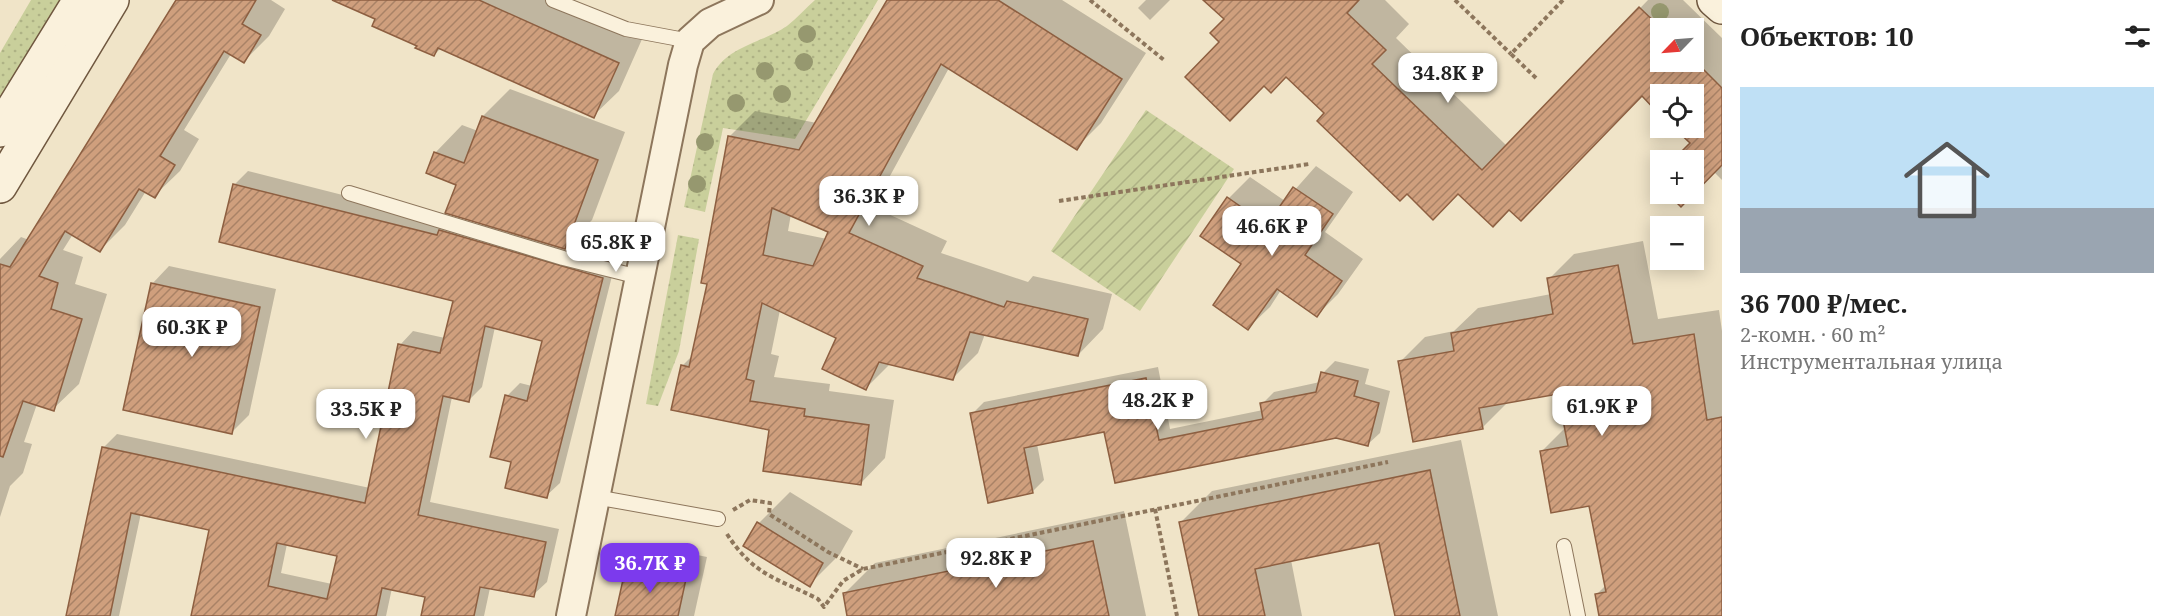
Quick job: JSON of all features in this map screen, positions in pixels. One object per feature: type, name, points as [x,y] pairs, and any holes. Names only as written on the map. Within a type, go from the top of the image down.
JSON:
[{"type":"street","points":[[0,130],[80,0]]},
{"type":"street","points":[[0,186],[112,0]]},
{"type":"street","points":[[571,616],[639,277],[690,41],[730,5],[759,0]]},
{"type":"street","points":[[1714,0],[1722,8]]},
{"type":"lane","points":[[553,0],[626,29],[690,41]]},
{"type":"lane","points":[[349,193],[563,258],[639,277]]},
{"type":"lane","points":[[595,497],[718,519]]},
{"type":"lane","points":[[1564,546],[1578,616]]},
{"type":"path","points":[[1090,0],[1164,60]]},
{"type":"path","points":[[1455,0],[1536,78]]},
{"type":"path","points":[[1510,54],[1563,0]]},
{"type":"path","points":[[1059,201],[1309,164]]},
{"type":"path","points":[[862,569],[828,552],[769,514],[770,503],[750,500],[718,519],[747,561],[771,578],[818,599],[824,607],[843,582],[862,569],[1388,462]]},
{"type":"path","points":[[1155,509],[1178,616]]},
{"type":"green space","points":[[31,0],[64,0],[0,105],[0,53]]},
{"type":"green space","points":[[815,0],[878,0],[795,139],[723,128],[705,212],[684,207],[713,74],[727,57],[787,26]]},
{"type":"green space","points":[[1146,110],[1234,169],[1140,311],[1051,251]]},
{"type":"green space","points":[[678,235],[699,239],[679,351],[658,406],[646,404]]},
{"type":"building","points":[[176,0],[256,0],[242,24],[261,35],[244,63],[224,51],[160,156],[175,165],[155,198],[139,189],[100,252],[65,231],[39,276],[58,283],[51,309],[82,319],[54,411],[23,401],[3,457],[0,456],[0,264],[10,267]]},
{"type":"building","points":[[332,0],[479,0],[619,63],[594,118],[438,48],[434,56],[415,48],[417,46],[372,26],[375,19]]},
{"type":"building","points":[[887,0],[998,0],[1122,79],[1077,150],[941,64],[849,233],[923,266],[917,278],[1004,307],[1007,301],[1088,319],[1078,356],[970,332],[953,380],[879,362],[866,390],[822,369],[836,338],[762,303],[746,379],[754,381],[750,401],[805,409],[804,416],[869,425],[861,485],[763,471],[769,430],[671,410],[681,365],[689,367],[707,284],[701,283],[728,136],[799,150]],"holes":[[[772,208],[828,232],[813,266],[763,255]]]},
{"type":"building","points":[[1203,0],[1359,0],[1347,13],[1386,50],[1372,64],[1482,170],[1639,7],[1651,18],[1650,72],[1704,72],[1704,70],[1722,88],[1722,165],[1704,184],[1704,150],[1683,150],[1690,143],[1685,138],[1704,138],[1704,84],[1650,84],[1650,104],[1642,96],[1521,221],[1509,210],[1493,227],[1458,194],[1433,220],[1407,194],[1400,201],[1317,121],[1324,113],[1286,77],[1271,93],[1264,86],[1230,121],[1185,77],[1219,42],[1210,33],[1224,19]]},
{"type":"building","points":[[482,116],[598,160],[565,249],[445,213],[456,185],[426,173],[434,152],[464,163]]},
{"type":"building","points":[[233,184],[437,235],[439,230],[603,278],[547,498],[505,488],[511,462],[490,457],[505,395],[527,401],[542,341],[485,326],[469,402],[443,396],[418,515],[546,542],[534,597],[480,587],[474,616],[421,616],[425,597],[382,588],[376,616],[191,616],[209,530],[131,513],[110,616],[66,616],[102,447],[365,503],[398,344],[440,353],[453,301],[219,242]],"holes":[[[277,543],[337,556],[327,599],[268,586]]]},
{"type":"building","points":[[1293,187],[1333,214],[1305,255],[1342,281],[1317,317],[1277,289],[1248,330],[1213,305],[1241,264],[1200,236],[1227,197],[1267,225]]},
{"type":"building","points":[[1618,265],[1633,344],[1694,334],[1707,420],[1722,417],[1722,616],[1599,616],[1595,594],[1606,592],[1589,506],[1551,513],[1540,451],[1568,446],[1558,394],[1479,408],[1483,429],[1413,442],[1398,361],[1454,351],[1451,333],[1553,314],[1547,278]]},
{"type":"building","points":[[151,283],[260,307],[232,434],[123,410]]},
{"type":"building","points":[[1321,372],[1358,381],[1354,396],[1379,403],[1368,446],[1336,438],[1115,483],[1104,432],[1024,448],[1033,493],[988,503],[970,413],[1146,378],[1159,440],[1263,419],[1260,403],[1316,392]]},
{"type":"building","points":[[1430,470],[1460,616],[1395,616],[1379,543],[1255,569],[1265,616],[1199,616],[1179,522]]},
{"type":"building","points":[[757,522],[823,563],[810,587],[743,546]]},
{"type":"building","points":[[1093,541],[1109,616],[847,616],[843,593]]},
{"type":"building","points":[[626,566],[686,579],[678,616],[615,616]]}]
